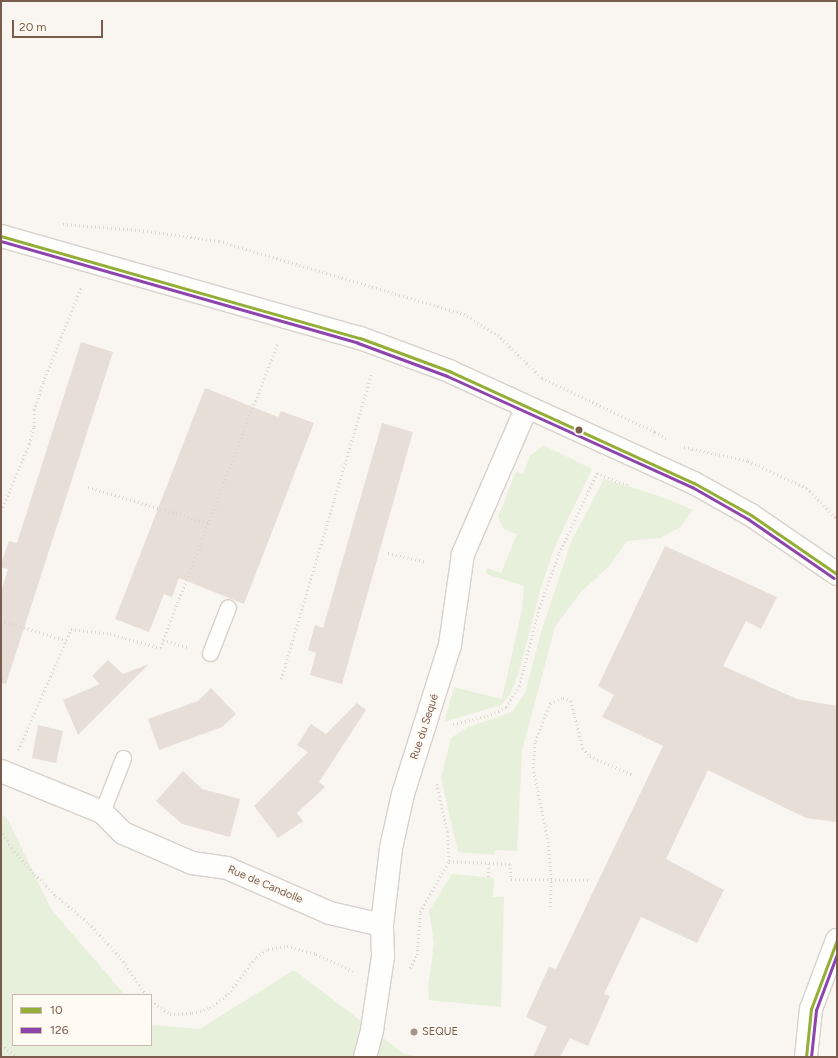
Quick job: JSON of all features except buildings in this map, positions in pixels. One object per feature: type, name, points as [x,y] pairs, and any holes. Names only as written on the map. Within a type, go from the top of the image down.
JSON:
[{"type":"street","points":[[1,236],[360,338],[449,370],[694,483],[751,515],[837,574]]},
{"type":"street","name":"Rue du Sequé","points":[[364,1057],[372,1030],[383,956],[382,925],[391,848],[403,794],[427,724],[450,645],[462,554],[527,407]]},
{"type":"street","name":"Rue de Candolle","points":[[4,772],[102,812],[123,833],[192,864],[227,868],[330,913],[382,925]]},
{"type":"street","points":[[806,1057],[811,1009],[837,940]]},
{"type":"lane","points":[[210,654],[228,607]]},
{"type":"lane","points":[[102,812],[123,758]]},
{"type":"path","points":[[57,224],[138,230],[219,241],[464,314],[498,335],[542,378],[593,401]]},
{"type":"path","points":[[1,511],[29,444],[34,427],[34,410],[43,382],[82,286]]},
{"type":"path","points":[[4,772],[67,641],[71,629],[110,634],[161,648],[278,343]]},
{"type":"path","points":[[281,679],[372,369]]},
{"type":"path","points":[[655,432],[676,443]]},
{"type":"path","points":[[682,446],[748,461],[807,488],[837,519]]},
{"type":"path","points":[[88,487],[208,523]]},
{"type":"path","points":[[388,553],[426,562]]},
{"type":"path","points":[[1,620],[67,641]]},
{"type":"path","points":[[163,640],[210,654]]},
{"type":"path","points":[[550,907],[551,879],[548,843],[533,768],[535,741],[550,703],[563,698],[571,701],[583,748],[590,756],[633,775]]},
{"type":"path","points":[[1,830],[12,848],[35,874],[56,896],[89,923],[121,958],[145,994]]},
{"type":"path","points":[[449,861],[510,864],[510,879],[590,880]]},
{"type":"path","points":[[488,864],[489,878]]},
{"type":"path","points":[[1,1046],[19,1057]]},
{"type":"green space","points":[[543,445],[592,469],[556,544],[542,584],[519,672],[510,694],[501,705],[444,722],[454,687],[502,699],[522,610],[524,586],[486,574],[487,568],[501,573],[517,534],[504,529],[498,517],[516,472],[523,474],[530,456]]},
{"type":"green space","points":[[604,479],[662,497],[693,510],[679,528],[660,538],[627,541],[610,565],[580,593],[555,627],[522,751],[517,851],[495,850],[494,855],[458,852],[441,778],[451,738],[468,727],[512,712],[525,693],[542,629],[571,542]]},
{"type":"green space","points":[[1,814],[7,818],[51,909],[124,994],[12,994],[12,1046],[152,1046],[152,1025],[200,1029],[294,970],[403,1053],[419,1057],[1,1057]]},
{"type":"green space","points":[[452,874],[494,878],[493,897],[504,897],[501,1007],[429,1000],[428,988],[434,943],[429,911]]},
{"type":"transit line","name":"10","points":[[1,236],[360,338],[449,371],[694,483],[751,515],[837,574]]},
{"type":"transit line","name":"126","points":[[1,241],[358,343],[447,376],[692,487],[748,519],[834,578]]},
{"type":"transit line","name":"10","points":[[806,1057],[811,1009],[837,940]]},
{"type":"transit line","name":"126","points":[[811,1057],[816,1010],[837,954]]},
{"type":"place","name":"SEQUE","points":[[414,1032]]}]
